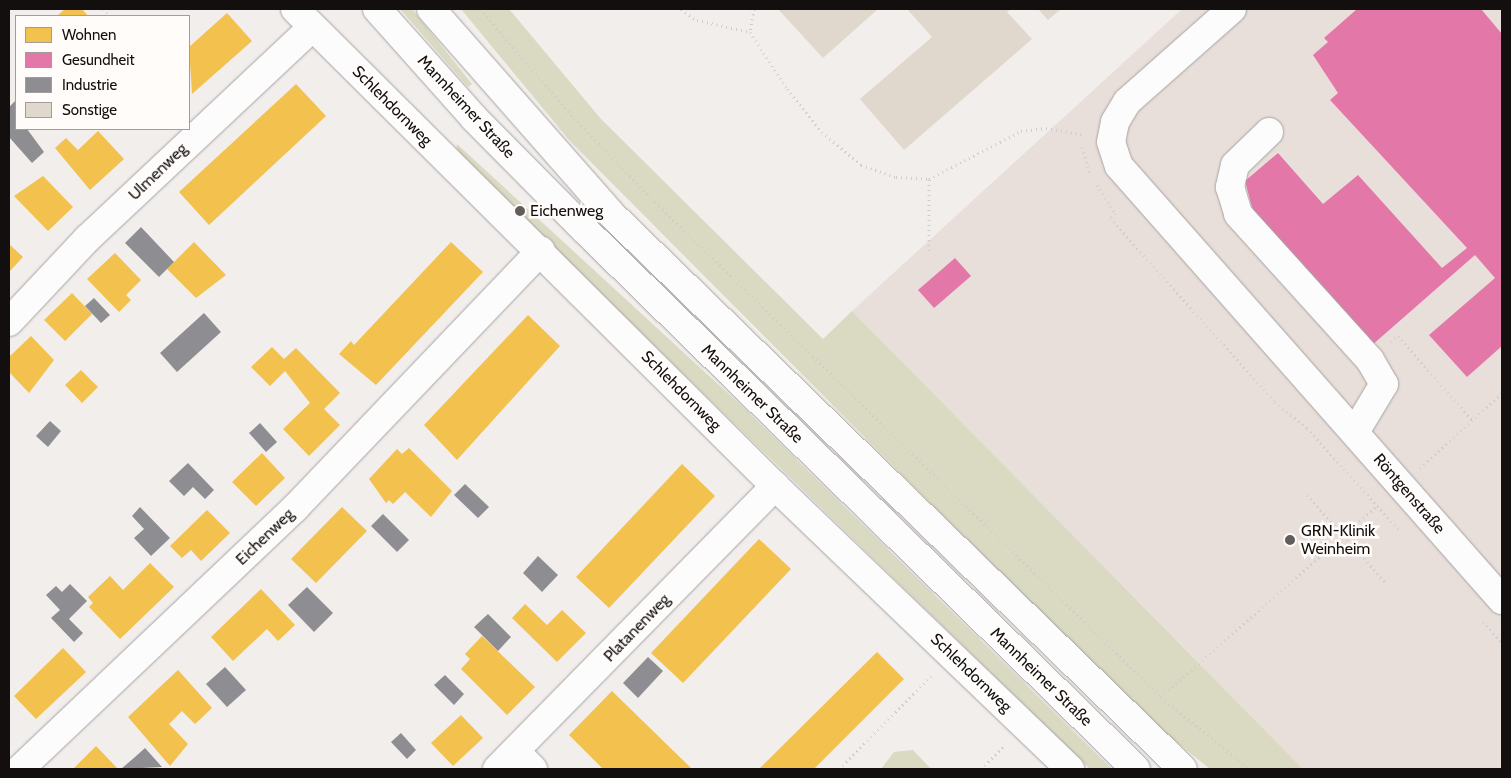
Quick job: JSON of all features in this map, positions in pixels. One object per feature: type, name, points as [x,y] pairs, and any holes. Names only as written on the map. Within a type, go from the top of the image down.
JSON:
[{"type":"street","name":"Mannheimer Straße","points":[[377,9],[474,118],[579,224],[1136,769]]},
{"type":"street","name":"Mannheimer Straße","points":[[431,9],[610,213],[1183,769]]},
{"type":"street","name":"Röntgenstraße","points":[[1232,9],[1127,102],[1115,122],[1111,142],[1119,166],[1502,600]]},
{"type":"street","name":"Schlehdornweg","points":[[304,18],[541,251],[775,486],[1070,769]]},
{"type":"street","name":"Ulmenweg","points":[[9,322],[88,238],[304,18]]},
{"type":"street","points":[[1269,132],[1235,165],[1230,187],[1238,214],[1370,360],[1384,384],[1354,432]]},
{"type":"street","name":"Eichenweg","points":[[20,769],[296,508],[541,251]]},
{"type":"street","name":"Platanenweg","points":[[515,764],[775,486]]},
{"type":"path","points":[[480,9],[574,118],[655,202],[1161,697],[1249,769]]},
{"type":"path","points":[[681,9],[697,20],[750,32]]},
{"type":"path","points":[[754,9],[750,32],[787,89],[822,132],[860,166],[896,178],[929,179],[1021,131],[1046,128],[1084,135]]},
{"type":"path","points":[[929,179],[929,251]]},
{"type":"path","points":[[1115,213],[1110,218],[1275,402],[1307,428],[1404,534]]},
{"type":"path","points":[[1370,360],[1398,336],[1472,420]]},
{"type":"path","points":[[1161,697],[1502,393]]},
{"type":"path","points":[[1307,496],[1386,584]]},
{"type":"path","points":[[1476,614],[1502,644]]},
{"type":"path","points":[[839,769],[952,655]]},
{"type":"path","points":[[981,769],[1024,725]]},
{"type":"shaded area","name":"GRN-Klinik Weinheim","points":[[1182,9],[1502,9],[1502,769],[1303,769],[852,311]]},
{"type":"green space","points":[[400,9],[412,9],[472,84],[468,87]]},
{"type":"green space","points":[[461,9],[509,9],[601,119],[823,339],[852,311],[1303,769],[1210,769],[1134,708],[569,140]]},
{"type":"green space","points":[[457,144],[745,409],[1112,769],[1090,769],[456,153]]},
{"type":"green space","points":[[913,750],[931,769],[881,769],[894,752]]},
{"type":"building: Wohnen","points":[[65,9],[82,9],[87,15],[58,15]]},
{"type":"building: Wohnen","points":[[227,13],[252,41],[192,94],[190,46]]},
{"type":"building: Wohnen","points":[[296,84],[326,116],[209,225],[179,192]]},
{"type":"building: Wohnen","points":[[98,131],[124,159],[90,190],[55,148],[66,138],[78,150]]},
{"type":"building: Wohnen","points":[[43,176],[73,207],[48,231],[14,196]]},
{"type":"building: Wohnen","points":[[194,242],[226,275],[196,298],[167,269]]},
{"type":"building: Wohnen","points":[[451,242],[483,272],[376,385],[339,354],[351,341],[354,345]]},
{"type":"building: Wohnen","points":[[9,244],[23,257],[9,272]]},
{"type":"building: Wohnen","points":[[115,253],[141,280],[126,295],[131,300],[119,312],[87,279]]},
{"type":"building: Wohnen","points":[[72,293],[92,314],[65,341],[44,320]]},
{"type":"building: Wohnen","points":[[528,315],[560,346],[457,460],[424,425]]},
{"type":"building: Wohnen","points":[[31,336],[54,360],[29,393],[9,372],[9,357]]},
{"type":"building: Wohnen","points":[[272,347],[284,359],[296,348],[340,393],[324,409],[340,425],[309,456],[283,429],[310,403],[285,371],[270,386],[251,367]]},
{"type":"building: Wohnen","points":[[81,370],[98,387],[82,403],[65,385]]},
{"type":"building: Wohnen","points":[[409,448],[452,491],[431,517],[405,492],[393,504],[389,500],[386,503],[369,479],[397,449],[402,454]]},
{"type":"building: Wohnen","points":[[262,453],[285,478],[256,506],[232,482]]},
{"type":"building: Wohnen","points":[[682,464],[715,496],[609,608],[576,577]]},
{"type":"building: Wohnen","points":[[342,507],[367,531],[316,583],[291,559]]},
{"type":"building: Wohnen","points":[[207,510],[230,533],[201,561],[191,550],[182,558],[170,546]]},
{"type":"building: Wohnen","points":[[759,539],[791,569],[683,683],[651,653]]},
{"type":"building: Wohnen","points":[[150,563],[174,587],[120,639],[89,607],[93,603],[88,597],[110,576],[123,590]]},
{"type":"building: Wohnen","points":[[261,589],[295,625],[278,641],[267,629],[233,661],[211,637]]},
{"type":"building: Wohnen","points":[[525,604],[547,625],[562,610],[586,633],[557,662],[512,618]]},
{"type":"building: Wohnen","points":[[482,636],[535,687],[507,715],[461,669],[470,659],[465,654]]},
{"type":"building: Wohnen","points":[[63,648],[86,672],[36,719],[14,696]]},
{"type":"building: Wohnen","points":[[877,652],[904,679],[814,769],[759,769]]},
{"type":"building: Wohnen","points":[[178,670],[212,708],[195,724],[182,711],[169,724],[188,744],[170,766],[128,717]]},
{"type":"building: Wohnen","points":[[612,691],[692,769],[603,769],[569,735]]},
{"type":"building: Wohnen","points":[[461,715],[483,738],[453,766],[431,743]]},
{"type":"building: Wohnen","points":[[96,746],[118,769],[73,769]]},
{"type":"building: Gesundheit","points":[[1357,9],[1481,9],[1502,34],[1502,346],[1467,377],[1429,335],[1495,278],[1475,255],[1371,346],[1253,211],[1245,181],[1278,153],[1323,204],[1358,175],[1442,268],[1467,248],[1330,100],[1338,93],[1313,55],[1328,42],[1324,38]]},
{"type":"building: Gesundheit","points":[[955,258],[971,276],[934,308],[918,290]]},
{"type":"building: Industrie","points":[[15,101],[15,130],[28,130],[44,152],[32,163],[9,137],[9,107]]},
{"type":"building: Industrie","points":[[141,227],[174,262],[159,277],[125,243]]},
{"type":"building: Industrie","points":[[94,298],[110,315],[101,323],[85,306]]},
{"type":"building: Industrie","points":[[204,313],[221,332],[177,372],[160,353]]},
{"type":"building: Industrie","points":[[50,421],[61,431],[48,447],[36,436]]},
{"type":"building: Industrie","points":[[260,423],[277,442],[266,452],[249,433]]},
{"type":"building: Industrie","points":[[188,463],[214,490],[205,499],[193,487],[184,496],[169,481]]},
{"type":"building: Industrie","points":[[465,484],[489,507],[478,518],[454,495]]},
{"type":"building: Industrie","points":[[140,507],[170,538],[151,556],[134,538],[144,529],[132,516]]},
{"type":"building: Industrie","points":[[383,514],[409,540],[397,552],[371,526]]},
{"type":"building: Industrie","points":[[538,556],[558,575],[542,592],[523,573]]},
{"type":"building: Industrie","points":[[70,584],[87,601],[69,619],[83,633],[74,642],[51,618],[60,610],[46,595],[56,586],[62,592]]},
{"type":"building: Industrie","points":[[307,587],[333,613],[314,632],[288,605]]},
{"type":"building: Industrie","points":[[488,614],[511,637],[498,651],[474,627]]},
{"type":"building: Industrie","points":[[648,657],[663,671],[638,698],[623,683]]},
{"type":"building: Industrie","points":[[225,667],[246,690],[227,707],[206,684]]},
{"type":"building: Industrie","points":[[445,675],[464,694],[454,705],[434,685]]},
{"type":"building: Industrie","points":[[401,733],[416,750],[407,759],[391,742]]},
{"type":"building: Industrie","points":[[145,748],[162,767],[121,769],[135,757]]},
{"type":"building: Sonstige","points":[[778,9],[878,9],[823,58]]},
{"type":"building: Sonstige","points":[[907,9],[1011,9],[1007,12],[1032,39],[904,150],[860,99],[932,37]]},
{"type":"building: Sonstige","points":[[1038,9],[1061,9],[1048,20]]},
{"type":"place","name":"Eichenweg","points":[[520,211]]},
{"type":"place","name":"GRN-Klinik Weinheim","points":[[1290,540]]}]
